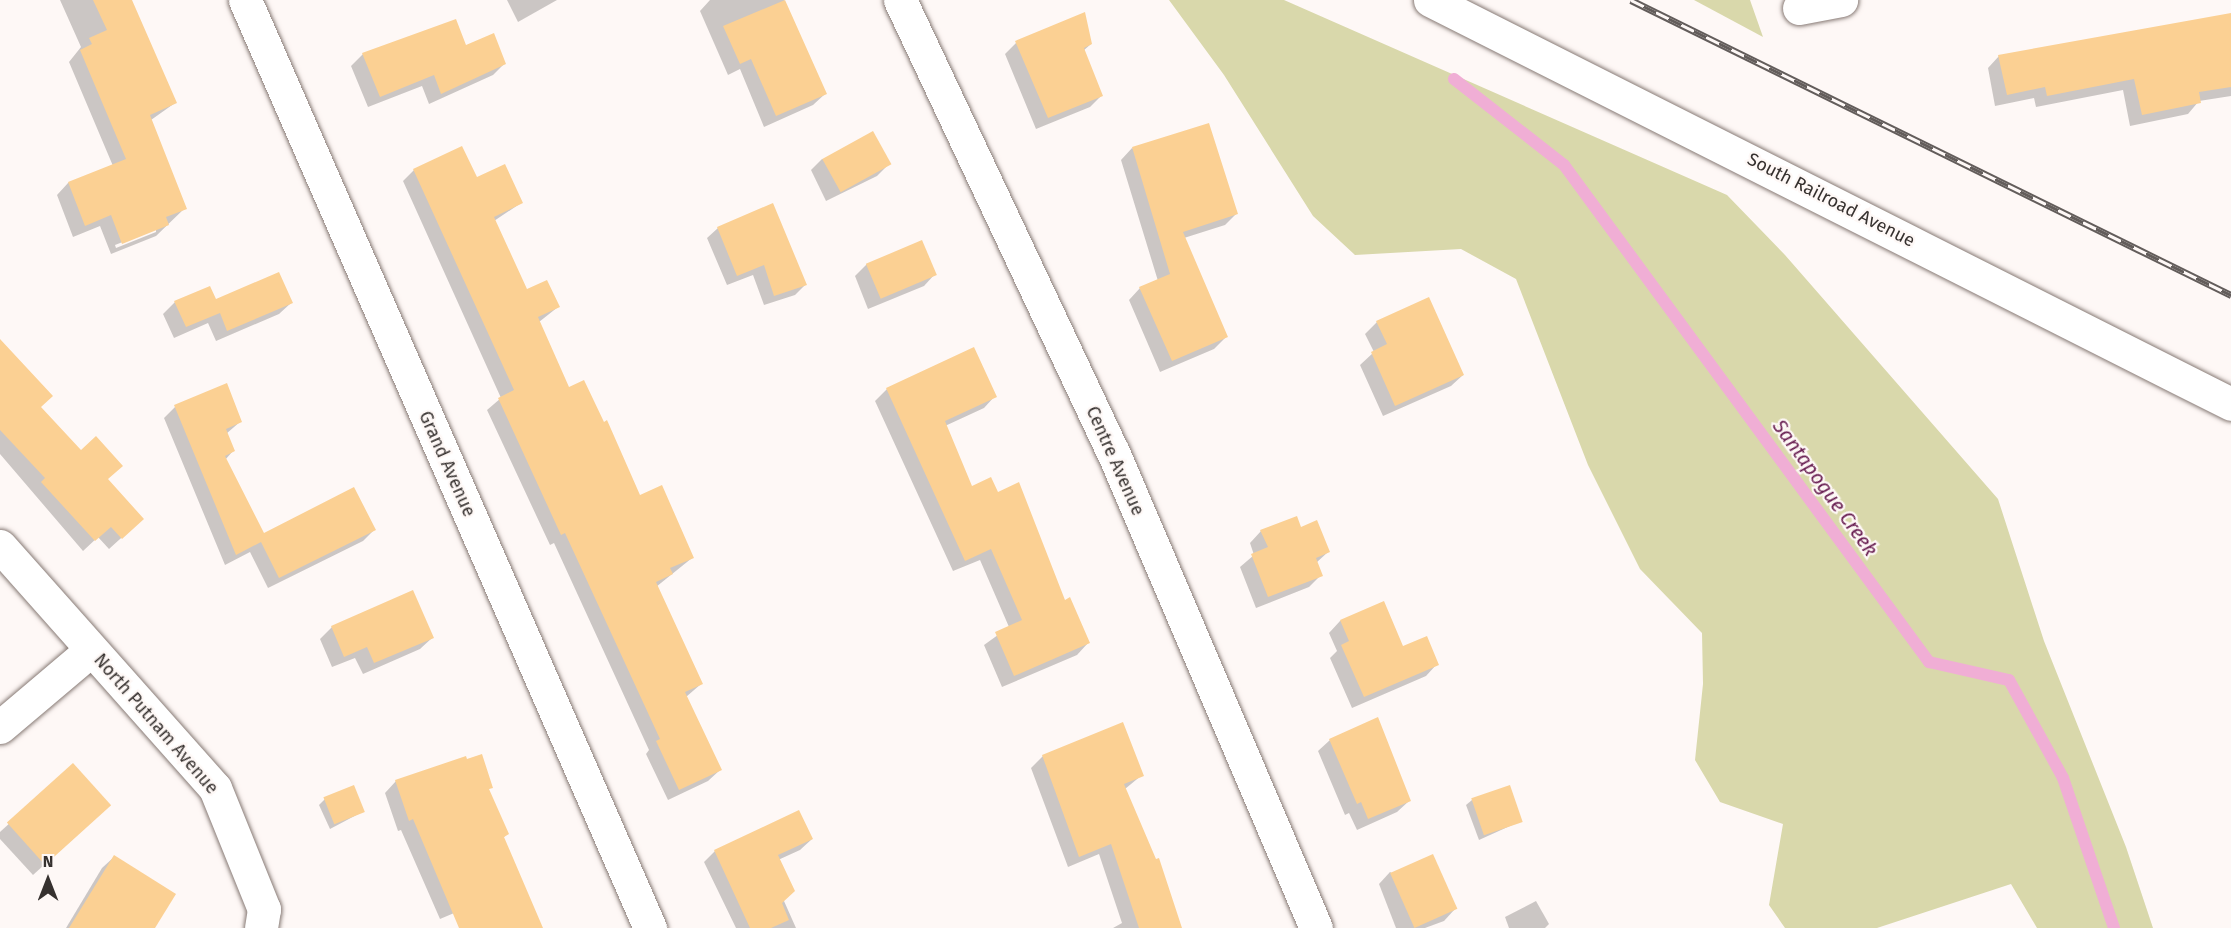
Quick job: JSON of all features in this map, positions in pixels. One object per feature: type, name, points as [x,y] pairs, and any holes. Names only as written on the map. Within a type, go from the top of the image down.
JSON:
[{"type":"street","name":"Grand Avenue","points":[[245,0],[650,928]]},
{"type":"street","name":"Centre Avenue","points":[[900,0],[1113,452],[1316,928]]},
{"type":"street","name":"South Railroad Avenue","points":[[1430,0],[2231,404]]},
{"type":"street","points":[[1799,8],[1842,0]]},
{"type":"street","name":"North Putnam Avenue","points":[[0,546],[216,788],[264,909],[261,928]]},
{"type":"street","points":[[0,727],[91,650]]},
{"type":"green space","points":[[1169,0],[1284,0],[1727,195],[1785,255],[1998,499],[2044,641],[2126,847],[2153,928],[2037,928],[2011,884],[1877,928],[1785,928],[1769,905],[1783,824],[1720,802],[1695,760],[1703,684],[1702,633],[1640,569],[1588,465],[1516,279],[1461,249],[1355,255],[1313,216],[1224,75]]},
{"type":"green space","points":[[1694,0],[1750,0],[1763,37]]},
{"type":"building","points":[[93,0],[132,0],[177,103],[150,115],[187,209],[166,217],[169,225],[122,244],[111,215],[85,226],[68,182],[126,159],[80,50],[92,44],[89,38],[107,30]]},
{"type":"building","points":[[785,0],[827,94],[776,116],[751,59],[740,64],[723,26]]},
{"type":"building","points":[[1085,12],[1092,44],[1084,48],[1103,96],[1048,118],[1015,41]]},
{"type":"building","points":[[2231,13],[2231,87],[2199,92],[2201,103],[2142,115],[2134,79],[2047,96],[2045,87],[2007,95],[1998,55]]},
{"type":"building","points":[[456,19],[466,45],[494,33],[506,64],[441,94],[434,75],[380,97],[362,53]]},
{"type":"building","points":[[1209,123],[1238,214],[1183,232],[1228,337],[1172,361],[1139,287],[1170,274],[1132,147]]},
{"type":"building","points":[[873,131],[891,164],[841,192],[822,159]]},
{"type":"building","points":[[462,146],[477,177],[505,164],[523,203],[494,217],[527,289],[547,280],[560,307],[538,317],[569,387],[584,380],[604,422],[607,420],[640,495],[662,485],[694,558],[670,568],[673,574],[656,582],[703,684],[685,692],[722,770],[679,790],[656,741],[660,739],[565,533],[561,535],[498,398],[514,390],[413,169]]},
{"type":"building","points":[[773,203],[807,285],[774,296],[764,265],[737,276],[717,227]]},
{"type":"building","points":[[922,240],[937,275],[881,299],[866,264]]},
{"type":"building","points":[[279,272],[293,303],[227,331],[220,313],[186,327],[174,301],[210,286],[216,299]]},
{"type":"building","points":[[1429,297],[1464,375],[1395,406],[1371,352],[1387,344],[1376,321]]},
{"type":"building","points":[[0,339],[53,396],[41,407],[81,450],[96,436],[123,466],[108,479],[144,519],[122,539],[111,527],[95,541],[41,482],[45,478],[0,430]]},
{"type":"building","points":[[974,347],[997,397],[945,421],[972,486],[991,477],[998,492],[1019,482],[1065,600],[1070,597],[1090,643],[1014,676],[995,632],[1022,620],[991,549],[965,561],[886,388]]},
{"type":"building","points":[[227,383],[242,422],[226,429],[235,451],[225,456],[264,533],[354,487],[376,530],[279,578],[261,542],[236,555],[174,405]]},
{"type":"building","points":[[1297,516],[1301,527],[1317,520],[1330,552],[1316,558],[1323,576],[1268,597],[1251,554],[1268,547],[1260,530]]},
{"type":"building","points":[[413,590],[434,638],[374,663],[367,647],[344,657],[331,626]]},
{"type":"building","points":[[1384,601],[1403,646],[1427,636],[1439,665],[1364,697],[1341,645],[1349,641],[1340,620]]},
{"type":"building","points":[[1378,717],[1411,801],[1368,819],[1361,802],[1357,804],[1329,739]]},
{"type":"building","points":[[1123,722],[1144,776],[1124,784],[1156,859],[1159,858],[1182,928],[1139,928],[1111,844],[1079,857],[1042,755]]},
{"type":"building","points":[[482,754],[493,788],[489,789],[509,834],[504,837],[543,928],[459,928],[413,819],[409,821],[395,780],[466,756],[467,759]]},
{"type":"building","points":[[73,763],[111,805],[45,865],[7,823]]},
{"type":"building","points":[[354,785],[365,812],[334,824],[323,797]]},
{"type":"building","points":[[1510,785],[1523,822],[1484,835],[1471,798]]},
{"type":"building","points":[[799,810],[813,839],[778,855],[795,891],[782,903],[789,920],[771,928],[750,928],[714,850]]},
{"type":"building","points":[[1433,854],[1457,909],[1414,928],[1390,873]]},
{"type":"building","points":[[114,855],[176,894],[155,928],[69,928]]},
{"type":"waterway","name":"Santapogue Creek","points":[[1454,79],[1564,165],[1929,662],[2009,680],[2063,778],[2114,928]]},
{"type":"railway","points":[[1631,0],[2231,295]]}]
